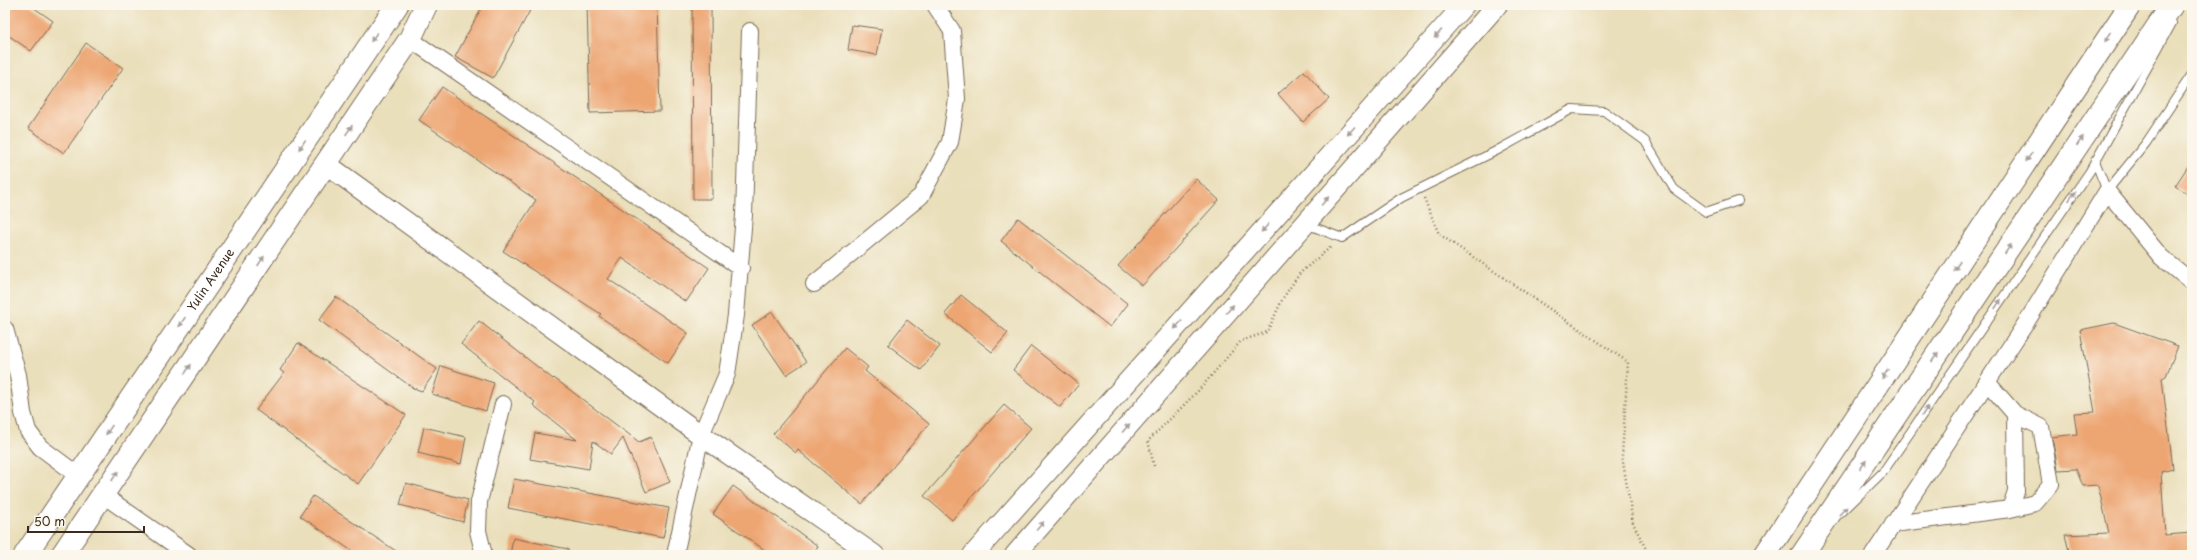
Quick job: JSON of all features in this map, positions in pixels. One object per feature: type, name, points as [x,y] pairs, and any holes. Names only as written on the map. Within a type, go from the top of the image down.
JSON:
[{"type":"highway","name":"Yulin Avenue","points":[[25,555],[397,5]]},
{"type":"highway","points":[[62,555],[410,39],[426,5]]},
{"type":"highway","points":[[1765,555],[2130,5]]},
{"type":"highway","points":[[1804,552],[2173,12]]},
{"type":"street","points":[[814,284],[922,196],[950,142],[957,99],[952,31],[935,5]]},
{"type":"street","points":[[973,555],[1464,5]]},
{"type":"street","points":[[1015,555],[1497,5]]},
{"type":"street","points":[[675,555],[701,435],[727,374],[741,268],[750,31]]},
{"type":"street","points":[[410,39],[741,268]]},
{"type":"street","points":[[1385,94],[1404,111]]},
{"type":"street","points":[[326,164],[701,435],[874,555]]},
{"type":"street","points":[[1873,555],[2024,326],[2107,191],[2161,257],[2192,282]]},
{"type":"street","points":[[5,329],[18,375],[23,413],[28,431],[40,447],[79,476]]},
{"type":"street","points":[[1893,524],[2010,509],[2035,503],[2051,484],[2041,428],[2015,414],[1987,382]]},
{"type":"street","points":[[484,555],[478,531],[479,502],[503,404]]},
{"type":"street","points":[[2010,509],[2016,491],[2015,414]]},
{"type":"street","points":[[103,495],[189,555]]},
{"type":"lane","points":[[1804,552],[1883,472],[2095,161],[2173,12]]},
{"type":"lane","points":[[2095,161],[2107,191],[2146,143],[2192,74]]},
{"type":"lane","points":[[1305,224],[1342,238],[1401,198],[1496,151],[1572,109],[1604,111],[1645,141],[1674,189],[1706,212],[1738,201]]},
{"type":"path","points":[[1420,188],[1439,234],[1628,362],[1622,456],[1633,523],[1649,555]]},
{"type":"path","points":[[1154,466],[1148,441],[1199,390],[1241,341],[1267,332],[1282,298],[1300,273],[1342,238]]},
{"type":"building","points":[[5,5],[30,5],[53,21],[31,51],[5,33]]},
{"type":"building","points":[[483,5],[533,5],[493,78],[455,57]]},
{"type":"building","points":[[587,5],[657,5],[660,111],[590,113]]},
{"type":"building","points":[[692,5],[711,5],[712,199],[693,199]]},
{"type":"building","points":[[852,25],[882,29],[877,55],[848,50]]},
{"type":"building","points":[[86,43],[123,68],[64,153],[28,128]]},
{"type":"building","points":[[1304,71],[1329,99],[1303,122],[1278,94]]},
{"type":"building","points":[[442,87],[709,268],[686,302],[622,258],[608,279],[688,333],[668,363],[599,316],[601,314],[503,251],[536,200],[419,120]]},
{"type":"building","points":[[2192,160],[2192,196],[2175,186]]},
{"type":"building","points":[[1196,179],[1219,200],[1142,286],[1118,266]]},
{"type":"building","points":[[1018,218],[1128,304],[1110,327],[1001,241]]},
{"type":"building","points":[[961,295],[1008,333],[992,352],[945,314]]},
{"type":"building","points":[[336,297],[437,369],[422,391],[413,388],[319,320]]},
{"type":"building","points":[[772,312],[806,362],[786,375],[752,325]]},
{"type":"building","points":[[907,320],[940,346],[921,370],[888,345]]},
{"type":"building","points":[[479,321],[553,379],[554,378],[639,442],[651,437],[670,482],[646,492],[623,438],[611,454],[593,441],[589,469],[530,459],[535,433],[577,440],[533,405],[535,402],[461,344]]},
{"type":"building","points":[[2114,323],[2178,346],[2166,376],[2162,378],[2173,469],[2161,472],[2165,535],[2192,533],[2192,555],[2070,555],[2065,535],[2109,533],[2098,485],[2083,486],[2076,469],[2058,470],[2052,437],[2077,434],[2074,413],[2095,412],[2080,330]]},
{"type":"building","points":[[298,343],[406,415],[358,484],[256,410],[284,373],[280,370]]},
{"type":"building","points":[[1031,346],[1079,384],[1060,407],[1013,370]]},
{"type":"building","points":[[845,348],[868,367],[865,371],[929,424],[862,504],[798,450],[796,453],[773,434]]},
{"type":"building","points":[[441,366],[494,383],[486,411],[432,394]]},
{"type":"building","points":[[1004,405],[1031,428],[952,520],[924,496]]},
{"type":"building","points":[[424,427],[466,437],[461,464],[418,453]]},
{"type":"building","points":[[514,479],[669,508],[663,538],[508,508]]},
{"type":"building","points":[[406,483],[468,500],[463,522],[400,505]]},
{"type":"building","points":[[733,486],[818,546],[812,555],[772,555],[713,514]]},
{"type":"building","points":[[313,496],[402,555],[358,555],[300,516]]},
{"type":"building","points":[[513,538],[568,549],[568,555],[510,555]]}]
